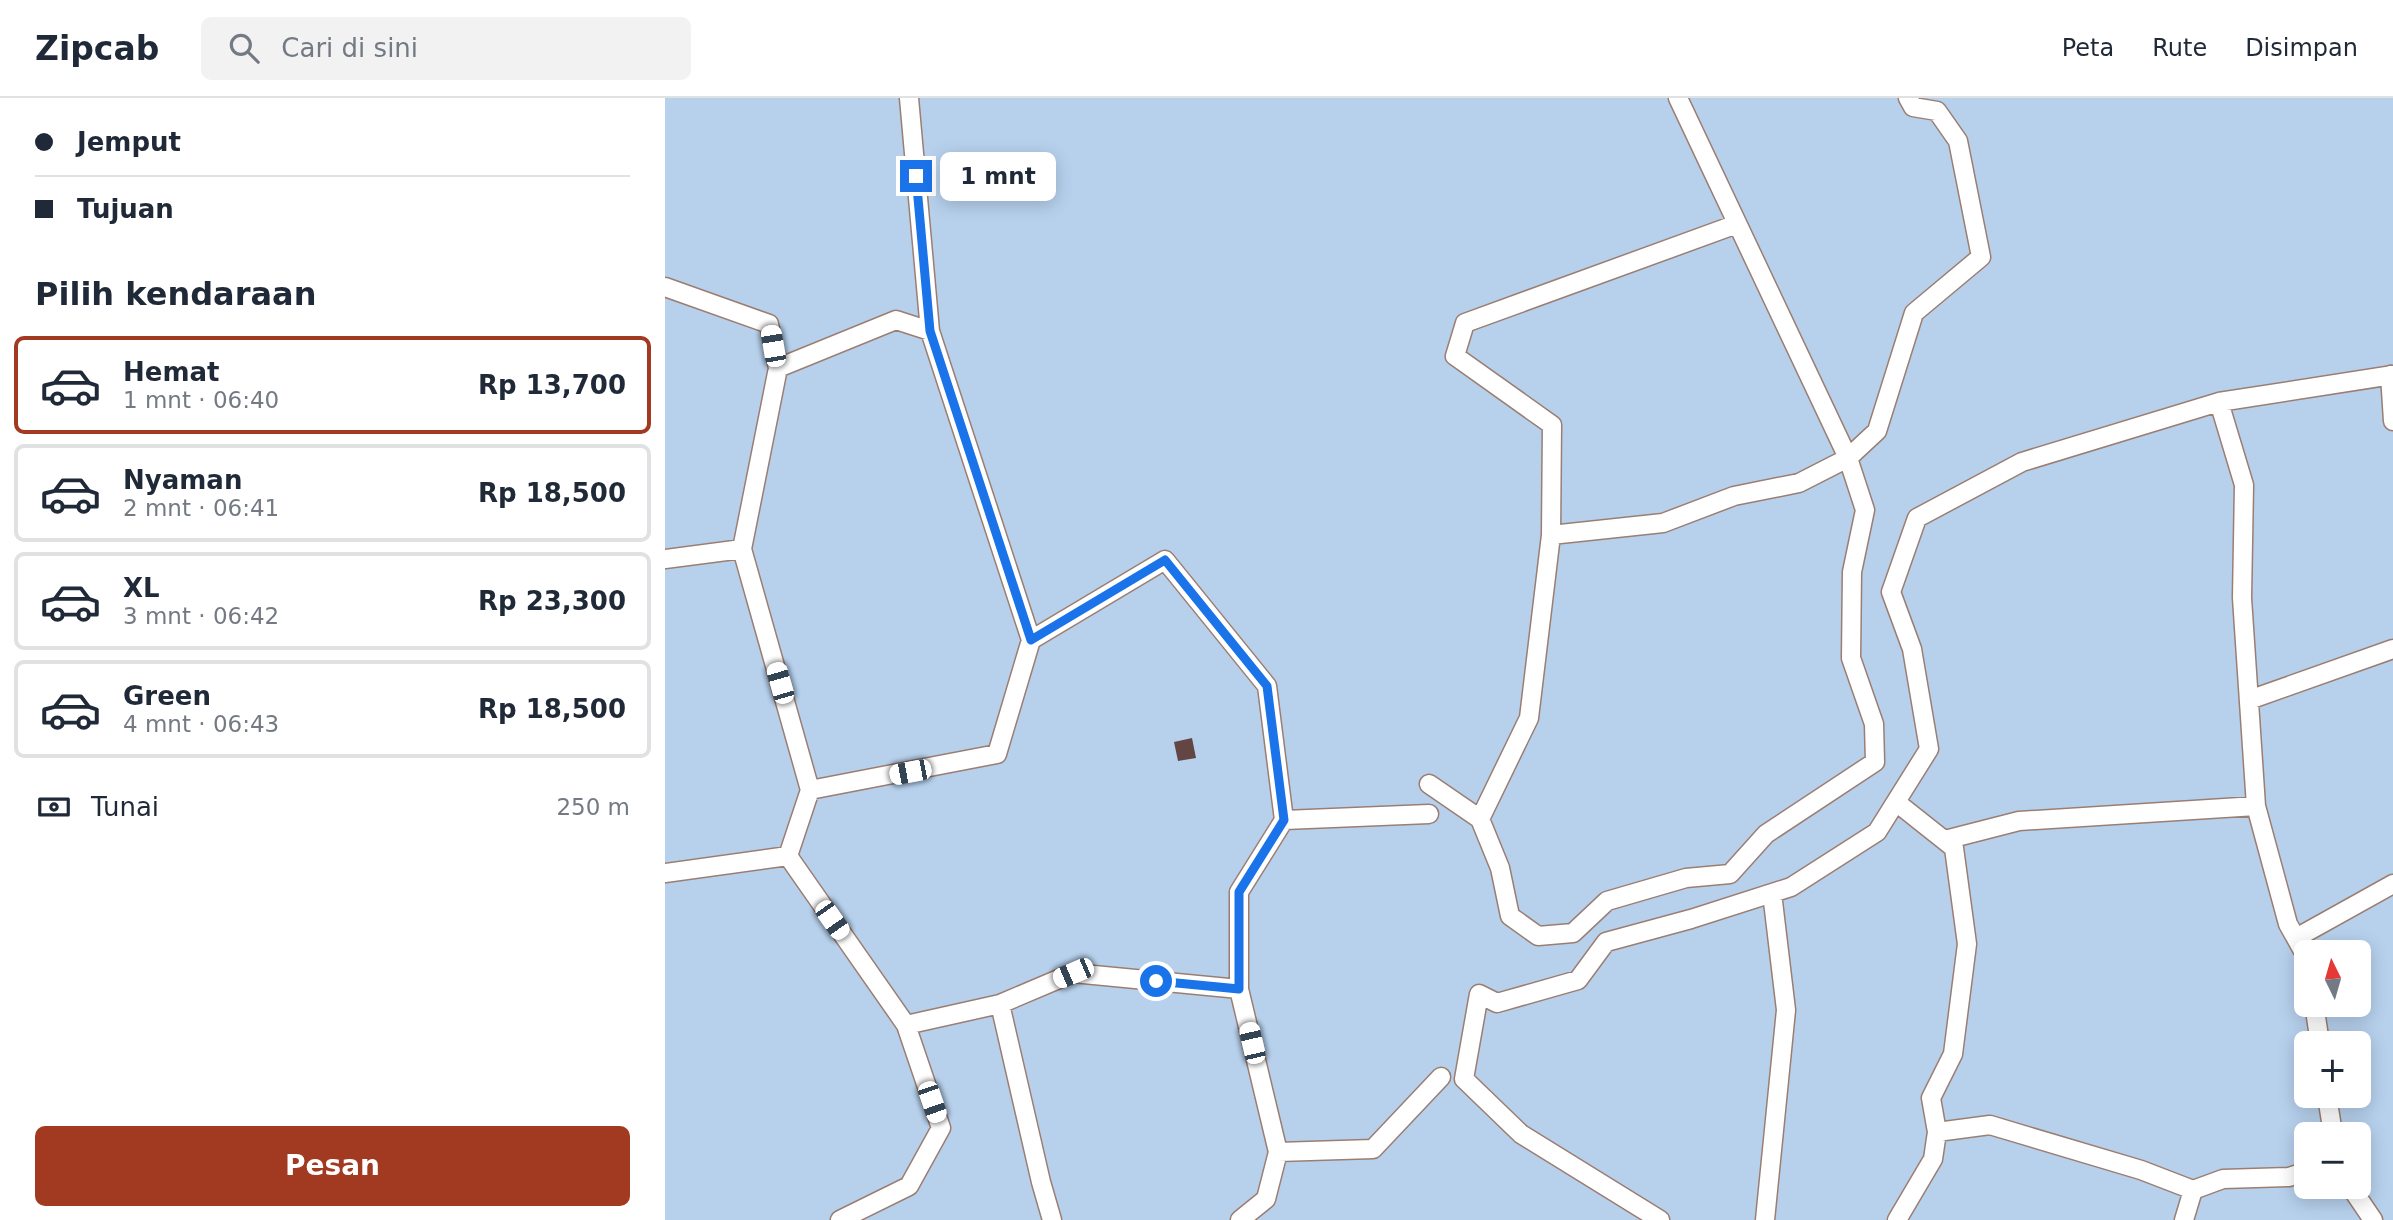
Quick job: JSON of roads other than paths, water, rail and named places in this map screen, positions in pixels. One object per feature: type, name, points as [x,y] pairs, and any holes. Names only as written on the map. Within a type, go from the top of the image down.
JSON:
[{"type":"lane","points":[[810,790],[997,754],[1031,640],[930,331],[909,98]]},
{"type":"lane","points":[[1429,784],[1481,819],[1500,868],[1510,916],[1538,936],[1573,933],[1607,901],[1686,878],[1730,874],[1766,834],[1875,762],[1874,724],[1851,658],[1852,572],[1865,510],[1848,458],[1678,98]]},
{"type":"lane","points":[[1551,535],[1663,523],[1734,495],[1799,484],[1848,458],[1877,431],[1914,313],[1981,257],[1958,141],[1937,111],[1913,107],[1908,98]]},
{"type":"lane","points":[[1481,819],[1529,718],[1551,535],[1552,425],[1455,356],[1465,323],[1737,224]]},
{"type":"lane","points":[[665,287],[769,324],[778,368],[742,549],[810,790],[788,856]]},
{"type":"lane","points":[[778,368],[896,320],[930,331]]},
{"type":"lane","points":[[1660,1220],[1521,1134],[1464,1079],[1479,994],[1497,1003],[1578,980],[1606,942],[1791,887],[1877,832],[1929,749],[1912,649],[1891,592],[1917,519],[2022,462],[2219,402],[2391,375],[2393,421]]},
{"type":"lane","points":[[2219,402],[2244,485],[2242,598],[2256,806],[2288,924],[2296,939],[2393,884]]},
{"type":"lane","points":[[665,559],[742,549]]},
{"type":"lane","points":[[1031,640],[1165,560],[1267,686],[1284,820],[1239,892],[1239,989],[1278,1152],[1266,1199],[1240,1220]]},
{"type":"lane","points":[[2249,700],[2393,649]]},
{"type":"lane","points":[[1896,802],[1954,848],[1967,944],[1953,1054],[1931,1098],[1937,1132],[1933,1159],[1898,1220]]},
{"type":"lane","points":[[1945,840],[2019,821],[2256,806]]},
{"type":"lane","points":[[1284,820],[1429,814]]},
{"type":"lane","points":[[665,873],[788,856]]},
{"type":"lane","points":[[788,856],[906,1025],[941,1128],[909,1186],[840,1220]]},
{"type":"lane","points":[[1765,1220],[1786,1010],[1772,893]]},
{"type":"lane","points":[[906,1025],[1000,1004],[1073,973],[1239,989]]},
{"type":"lane","points":[[1000,1004],[1052,1220]]},
{"type":"lane","points":[[1278,1152],[1374,1149],[1441,1077]]},
{"type":"lane","points":[[1937,1132],[1990,1125],[2141,1170],[2193,1190],[2223,1179],[2294,1175]]},
{"type":"lane","points":[[2184,1220],[2193,1190]]},
{"type":"lane","points":[[2359,1199],[2373,1220]]},
{"type":"water","points":[[665,98],[2393,98],[2393,1220],[665,1220]]}]
